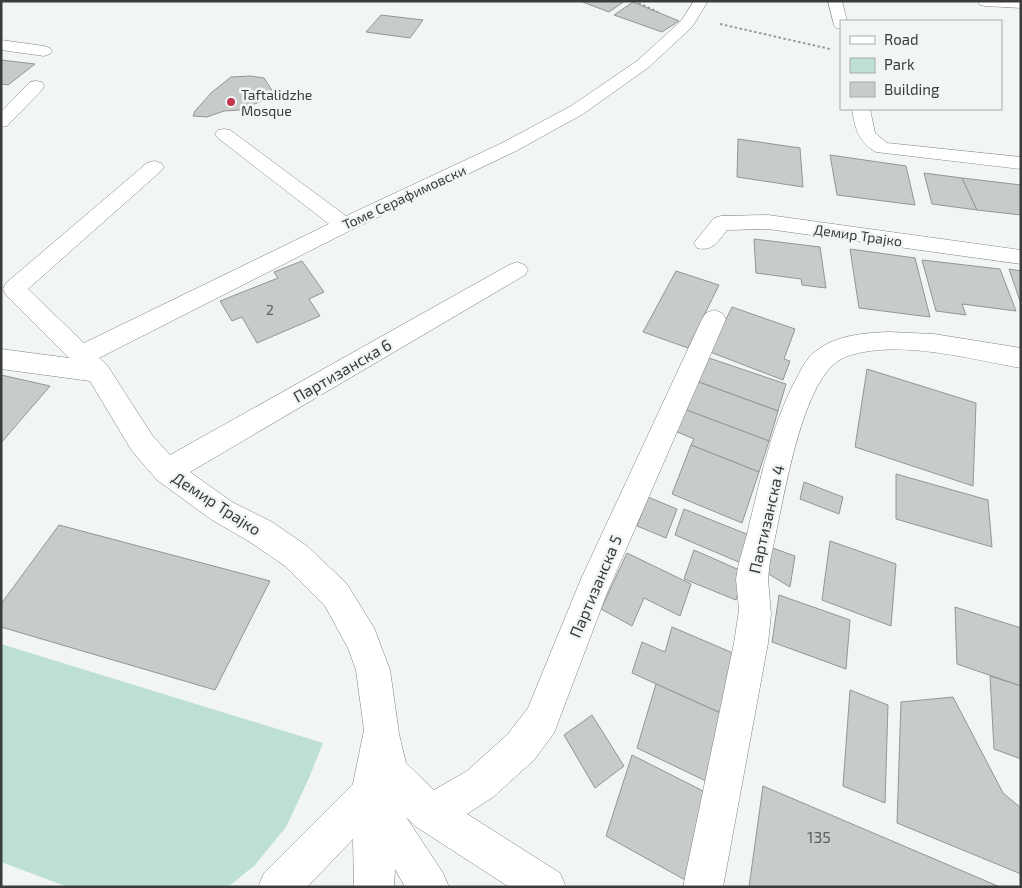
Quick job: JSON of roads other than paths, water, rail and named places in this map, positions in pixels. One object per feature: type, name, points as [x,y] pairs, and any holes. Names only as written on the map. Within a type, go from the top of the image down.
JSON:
[{"type":"street","points":[[835,1],[840,21]]},
{"type":"street","points":[[985,2],[1021,4]]},
{"type":"street","name":"Томе Серафимовски","points":[[89,364],[344,225],[509,147],[577,110],[643,64],[687,24],[696,9]]},
{"type":"street","points":[[1,45],[44,50]]},
{"type":"street","points":[[1,122],[36,86]]},
{"type":"street","points":[[860,110],[867,136],[871,143],[883,148],[1021,163]]},
{"type":"street","points":[[224,134],[344,225]]},
{"type":"street","name":"Демир Трајко","points":[[154,167],[14,289],[89,364],[142,443],[167,471],[222,511],[261,532],[296,556],[336,595],[362,640],[373,670],[382,730],[370,794],[374,887]]},
{"type":"street","name":"Демир Трајко","points":[[705,243],[721,223],[768,222],[1021,257]]},
{"type":"street","name":"Партизанска 6","points":[[167,471],[517,270]]},
{"type":"street","name":"Партизанска 5","points":[[429,812],[461,797],[480,784],[522,747],[540,720],[592,590],[714,319]]},
{"type":"street","name":"Партизанска 4","points":[[703,887],[751,643],[755,606],[752,579],[774,482],[794,412],[808,382],[821,361],[834,352],[849,346],[868,343],[891,341],[916,343],[1021,358]]},
{"type":"street","points":[[1,359],[89,364]]},
{"type":"street","points":[[382,730],[390,773],[429,812],[546,887]]},
{"type":"street","points":[[278,887],[370,794],[429,887]]},
{"type":"place","name":"Taftalidzhe Mosque","points":[[231,102]]}]
